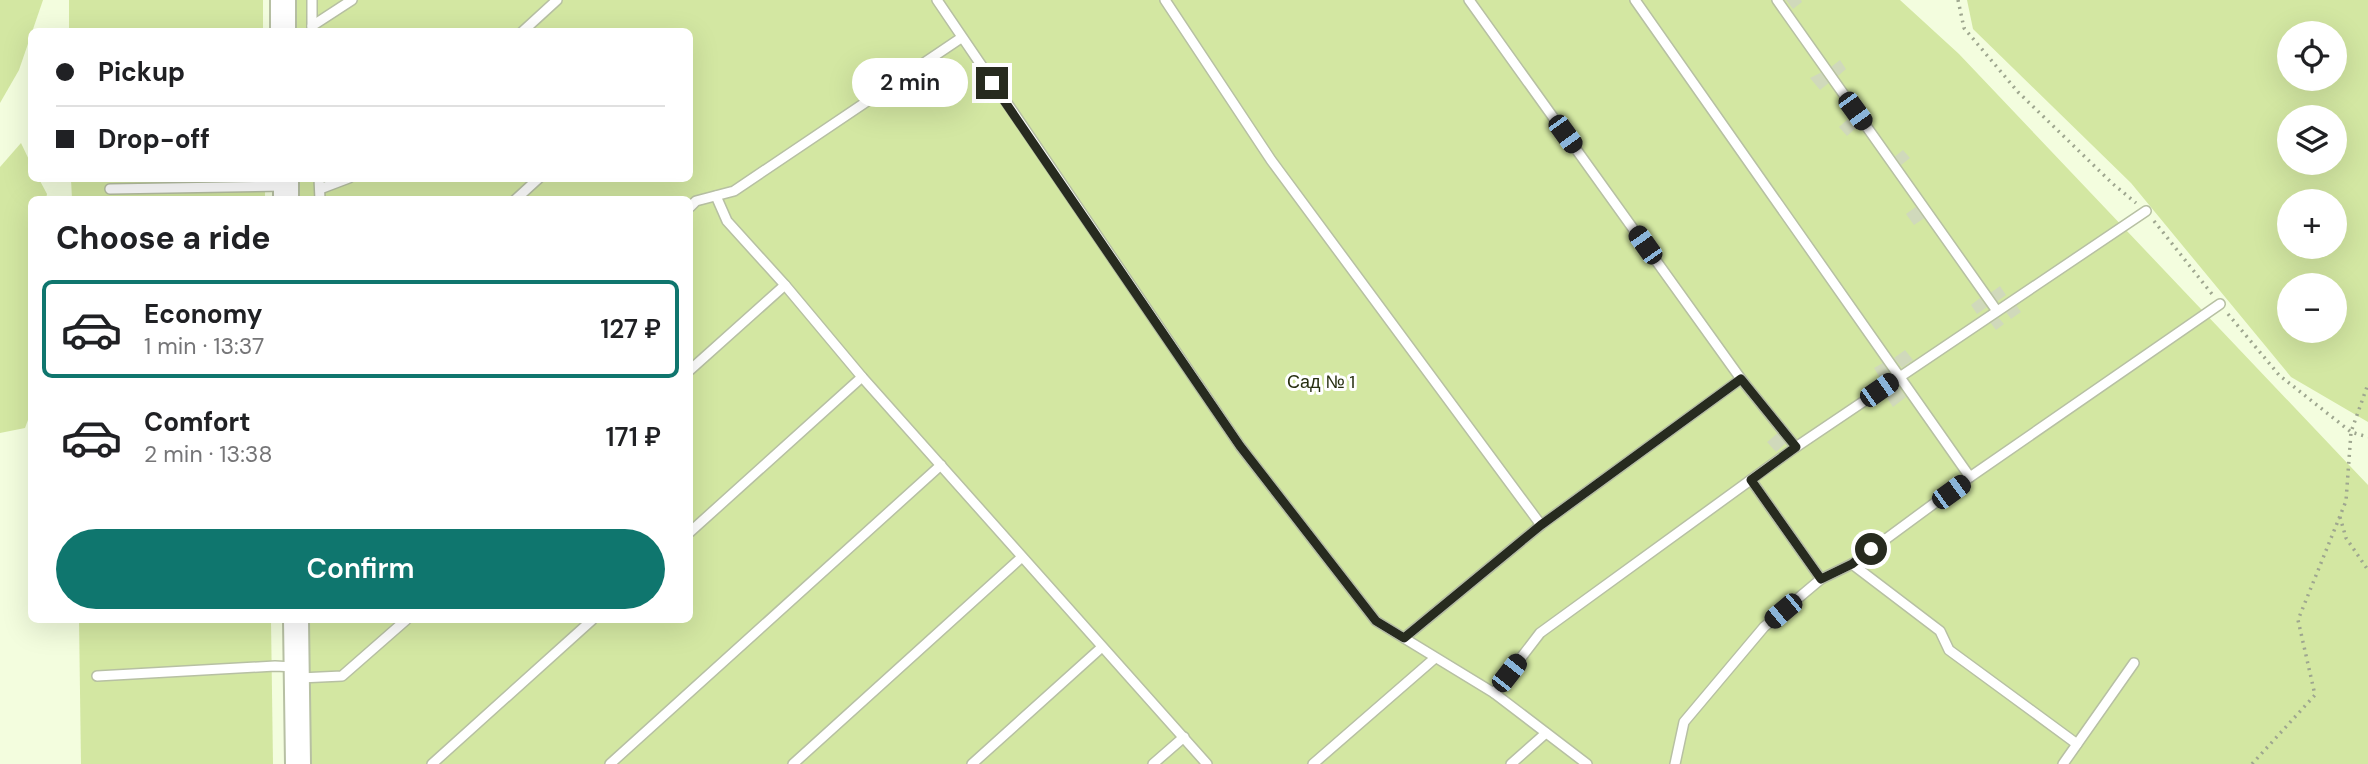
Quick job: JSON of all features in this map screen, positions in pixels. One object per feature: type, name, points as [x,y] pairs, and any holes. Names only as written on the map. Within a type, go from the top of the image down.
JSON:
[{"type":"street","points":[[282,0],[283,28]]},
{"type":"street","points":[[296,623],[298,764]]},
{"type":"lane","points":[[312,0],[312,28]]},
{"type":"lane","points":[[313,28],[352,0]]},
{"type":"lane","points":[[526,28],[557,0]]},
{"type":"lane","points":[[937,0],[1240,446],[1376,621],[1494,693],[1587,764]]},
{"type":"lane","points":[[1165,0],[1270,160],[1541,525]]},
{"type":"lane","points":[[1469,0],[1741,379],[1796,447]]},
{"type":"lane","points":[[1635,0],[1970,477]]},
{"type":"lane","points":[[1777,0],[1997,310]]},
{"type":"lane","points":[[693,204],[734,191],[961,38]]},
{"type":"lane","points":[[320,194],[342,182]]},
{"type":"lane","points":[[519,196],[535,182]]},
{"type":"lane","points":[[110,189],[268,185],[286,188]]},
{"type":"lane","points":[[716,196],[727,221],[862,377],[1207,764]]},
{"type":"lane","points":[[1494,693],[1540,633],[1796,447],[2146,211]]},
{"type":"lane","points":[[693,367],[785,285]]},
{"type":"lane","points":[[1675,764],[1684,722],[1764,627],[1821,579],[1852,564],[1970,477],[2220,304]]},
{"type":"lane","points":[[693,529],[862,377]]},
{"type":"lane","points":[[1404,638],[1541,525],[1741,379]]},
{"type":"lane","points":[[610,764],[941,465]]},
{"type":"lane","points":[[1751,480],[1821,579]]},
{"type":"lane","points":[[793,764],[1022,557]]},
{"type":"lane","points":[[1852,564],[1940,631],[1949,650],[2077,744]]},
{"type":"lane","points":[[97,676],[275,666],[298,673],[342,676],[403,623]]},
{"type":"lane","points":[[432,764],[589,623]]},
{"type":"lane","points":[[972,764],[1102,647]]},
{"type":"lane","points":[[1313,764],[1434,658]]},
{"type":"lane","points":[[2063,764],[2134,663]]},
{"type":"lane","points":[[1511,764],[1546,733]]},
{"type":"lane","points":[[1153,764],[1184,737]]},
{"type":"path","points":[[1958,0],[1964,28],[2018,92],[2113,184],[2146,211],[2278,375],[2351,432],[2368,437]]},
{"type":"path","points":[[2252,764],[2315,695],[2298,620],[2346,501],[2351,432],[2368,384]]},
{"type":"path","points":[[2340,515],[2346,538],[2368,570]]},
{"type":"green space","points":[[0,0],[43,0],[33,28],[28,28],[28,44],[19,70],[0,103]]},
{"type":"green space","points":[[69,0],[263,0],[263,28],[69,28]]},
{"type":"green space","name":"Сад № 1","points":[[294,0],[1900,0],[1959,54],[2368,485],[2368,764],[307,764],[305,623],[693,623],[693,196],[298,196],[297,182],[693,182],[693,28],[295,28]]},
{"type":"green space","points":[[1967,0],[2368,0],[2368,422],[2291,377],[2131,183],[1973,29]]},
{"type":"green space","points":[[21,143],[28,158],[28,182],[41,182],[47,194],[28,196],[28,420],[25,428],[0,433],[0,167]]},
{"type":"green space","points":[[71,182],[265,182],[265,196],[72,196]]},
{"type":"green space","points":[[79,623],[271,623],[273,764],[81,764]]},
{"type":"building","points":[[1786,0],[1801,0],[1802,2],[1793,9]]},
{"type":"building","points":[[1840,60],[1846,69],[1838,76],[1831,67]]},
{"type":"building","points":[[1822,72],[1830,82],[1820,90],[1810,78]]},
{"type":"building","points":[[1848,119],[1856,128],[1847,136],[1839,127]]},
{"type":"building","points":[[1903,150],[1910,158],[1900,166],[1893,158]]},
{"type":"building","points":[[1917,206],[1926,217],[1914,225],[1906,214]]},
{"type":"building","points":[[2000,286],[2006,295],[1995,303],[1989,294]]},
{"type":"building","points":[[1980,298],[1987,307],[1977,314],[1971,305]]},
{"type":"building","points":[[2014,302],[2021,312],[2011,319],[2004,309]]},
{"type":"building","points":[[1997,316],[2004,324],[1996,330],[1990,322]]},
{"type":"building","points":[[1905,350],[1913,360],[1902,368],[1894,358]]},
{"type":"building","points":[[1883,363],[1889,372],[1880,378],[1874,368]]},
{"type":"building","points":[[1897,384],[1906,397],[1893,407],[1884,394]]},
{"type":"building","points":[[1778,433],[1786,443],[1776,452],[1767,442]]},
{"type":"route","points":[[992,83],[1240,446],[1376,621],[1404,638],[1541,525],[1741,379],[1796,447],[1751,480],[1821,579],[1852,564],[1871,549]]}]
